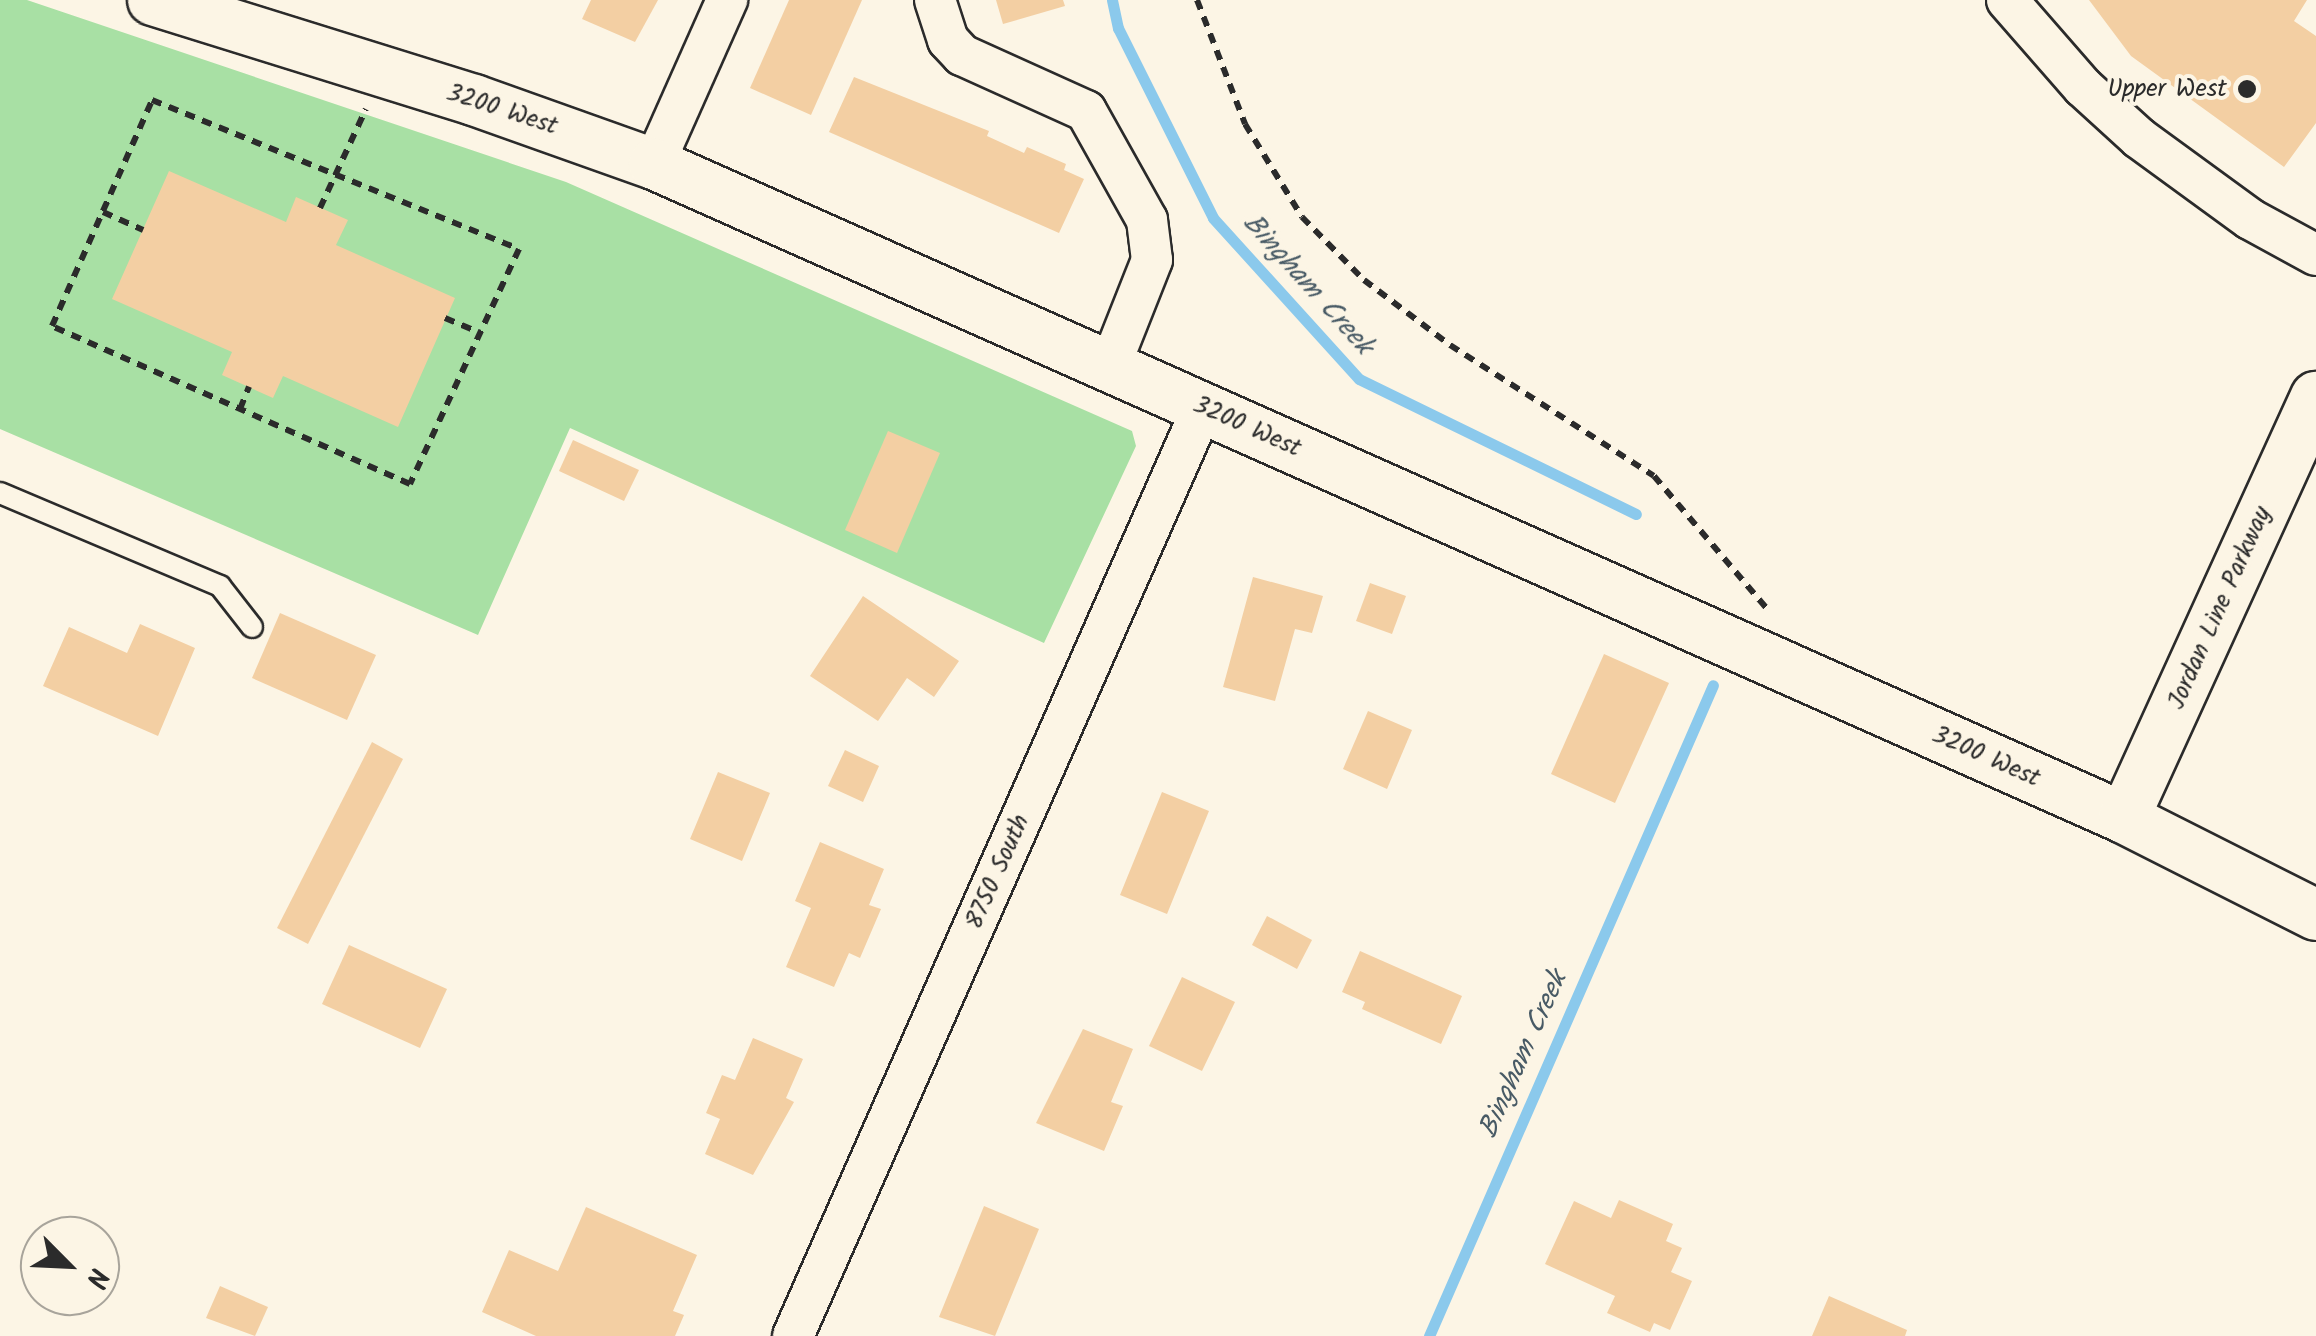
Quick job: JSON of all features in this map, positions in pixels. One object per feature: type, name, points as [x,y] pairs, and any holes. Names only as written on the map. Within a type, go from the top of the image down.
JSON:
[{"type":"street","name":"3200 West","points":[[152,0],[474,100],[654,164],[2124,818],[2316,916]]},
{"type":"street","points":[[654,164],[727,0]]},
{"type":"street","points":[[935,0],[948,40],[962,55],[1086,111],[1146,220],[1152,260],[1110,366]]},
{"type":"street","points":[[2007,0],[2083,87],[2139,138],[2250,219],[2316,254]]},
{"type":"street","name":"Jordan Line Parkway","points":[[2124,818],[2316,397]]},
{"type":"street","name":"8750 South","points":[[793,1336],[1203,408]]},
{"type":"lane","points":[[0,493],[220,586],[252,627]]},
{"type":"path","points":[[1197,0],[1246,124],[1302,217],[1364,280],[1450,345],[1654,476],[1768,610]]},
{"type":"path","points":[[152,100],[519,248],[410,484],[52,326],[103,212],[152,100]]},
{"type":"path","points":[[320,208],[367,108]]},
{"type":"path","points":[[103,212],[143,230]]},
{"type":"path","points":[[445,318],[480,333]]},
{"type":"path","points":[[240,409],[250,387]]},
{"type":"green space","points":[[0,0],[27,0],[566,182],[1132,431],[1136,446],[1044,643],[570,428],[478,635],[0,429]]},
{"type":"building","points":[[591,0],[658,0],[635,42],[582,19]]},
{"type":"building","points":[[789,0],[862,0],[811,115],[750,88]]},
{"type":"building","points":[[996,0],[1063,0],[1065,6],[1003,24]]},
{"type":"building","name":"Upper West","points":[[2089,0],[2307,0],[2294,21],[2316,36],[2316,123],[2284,167],[2131,56]]},
{"type":"building","points":[[854,77],[989,131],[987,136],[1024,153],[1027,147],[1066,164],[1064,170],[1084,179],[1059,233],[829,132]]},
{"type":"building","points":[[169,171],[286,222],[296,197],[348,220],[336,245],[455,298],[398,427],[283,376],[273,398],[222,375],[232,352],[112,299]]},
{"type":"building","points":[[888,431],[940,453],[897,553],[845,530]]},
{"type":"building","points":[[573,440],[639,470],[624,501],[559,471]]},
{"type":"building","points":[[1253,577],[1323,596],[1312,633],[1295,629],[1275,701],[1223,687]]},
{"type":"building","points":[[1370,583],[1406,596],[1392,634],[1356,621]]},
{"type":"building","points":[[863,596],[959,661],[934,697],[907,678],[878,721],[810,676]]},
{"type":"building","points":[[280,613],[376,655],[347,720],[252,678]]},
{"type":"building","points":[[140,624],[195,648],[158,736],[43,686],[69,627],[127,653]]},
{"type":"building","points":[[1604,654],[1669,683],[1615,803],[1551,774]]},
{"type":"building","points":[[1368,711],[1412,730],[1387,789],[1343,769]]},
{"type":"building","points":[[372,742],[403,759],[308,944],[277,928]]},
{"type":"building","points":[[845,750],[879,766],[863,802],[828,786]]},
{"type":"building","points":[[718,772],[770,793],[742,861],[690,839]]},
{"type":"building","points":[[1162,792],[1209,811],[1167,914],[1120,895]]},
{"type":"building","points":[[820,842],[884,869],[869,905],[881,909],[860,958],[849,953],[834,987],[786,967],[811,908],[795,901]]},
{"type":"building","points":[[1267,916],[1312,940],[1297,969],[1252,945]]},
{"type":"building","points":[[349,945],[447,989],[420,1048],[322,1004]]},
{"type":"building","points":[[1360,951],[1462,996],[1441,1044],[1362,1009],[1365,1002],[1342,992]]},
{"type":"building","points":[[1182,977],[1235,1002],[1202,1071],[1149,1046]]},
{"type":"building","points":[[1083,1029],[1133,1049],[1111,1102],[1123,1106],[1104,1151],[1036,1123]]},
{"type":"building","points":[[753,1038],[803,1059],[786,1098],[794,1102],[753,1175],[705,1154],[720,1119],[706,1113],[722,1075],[735,1080]]},
{"type":"building","points":[[1619,1200],[1673,1224],[1666,1241],[1682,1248],[1671,1272],[1692,1281],[1670,1330],[1654,1323],[1650,1332],[1607,1313],[1615,1296],[1545,1264],[1574,1201],[1611,1218]]},
{"type":"building","points":[[984,1206],[1039,1229],[995,1336],[939,1317]]},
{"type":"building","points":[[586,1207],[697,1255],[673,1311],[684,1315],[675,1336],[536,1336],[482,1312],[509,1250],[558,1271]]},
{"type":"building","points":[[220,1286],[268,1307],[255,1336],[206,1318]]},
{"type":"building","points":[[1829,1296],[1907,1330],[1905,1336],[1812,1336]]},
{"type":"waterway","name":"Bingham Creek","points":[[1112,0],[1118,28],[1213,218],[1359,379],[1636,514]]},
{"type":"waterway","name":"Bingham Creek","points":[[1429,1336],[1713,685]]},
{"type":"place","name":"Upper West","points":[[2247,89]]}]
